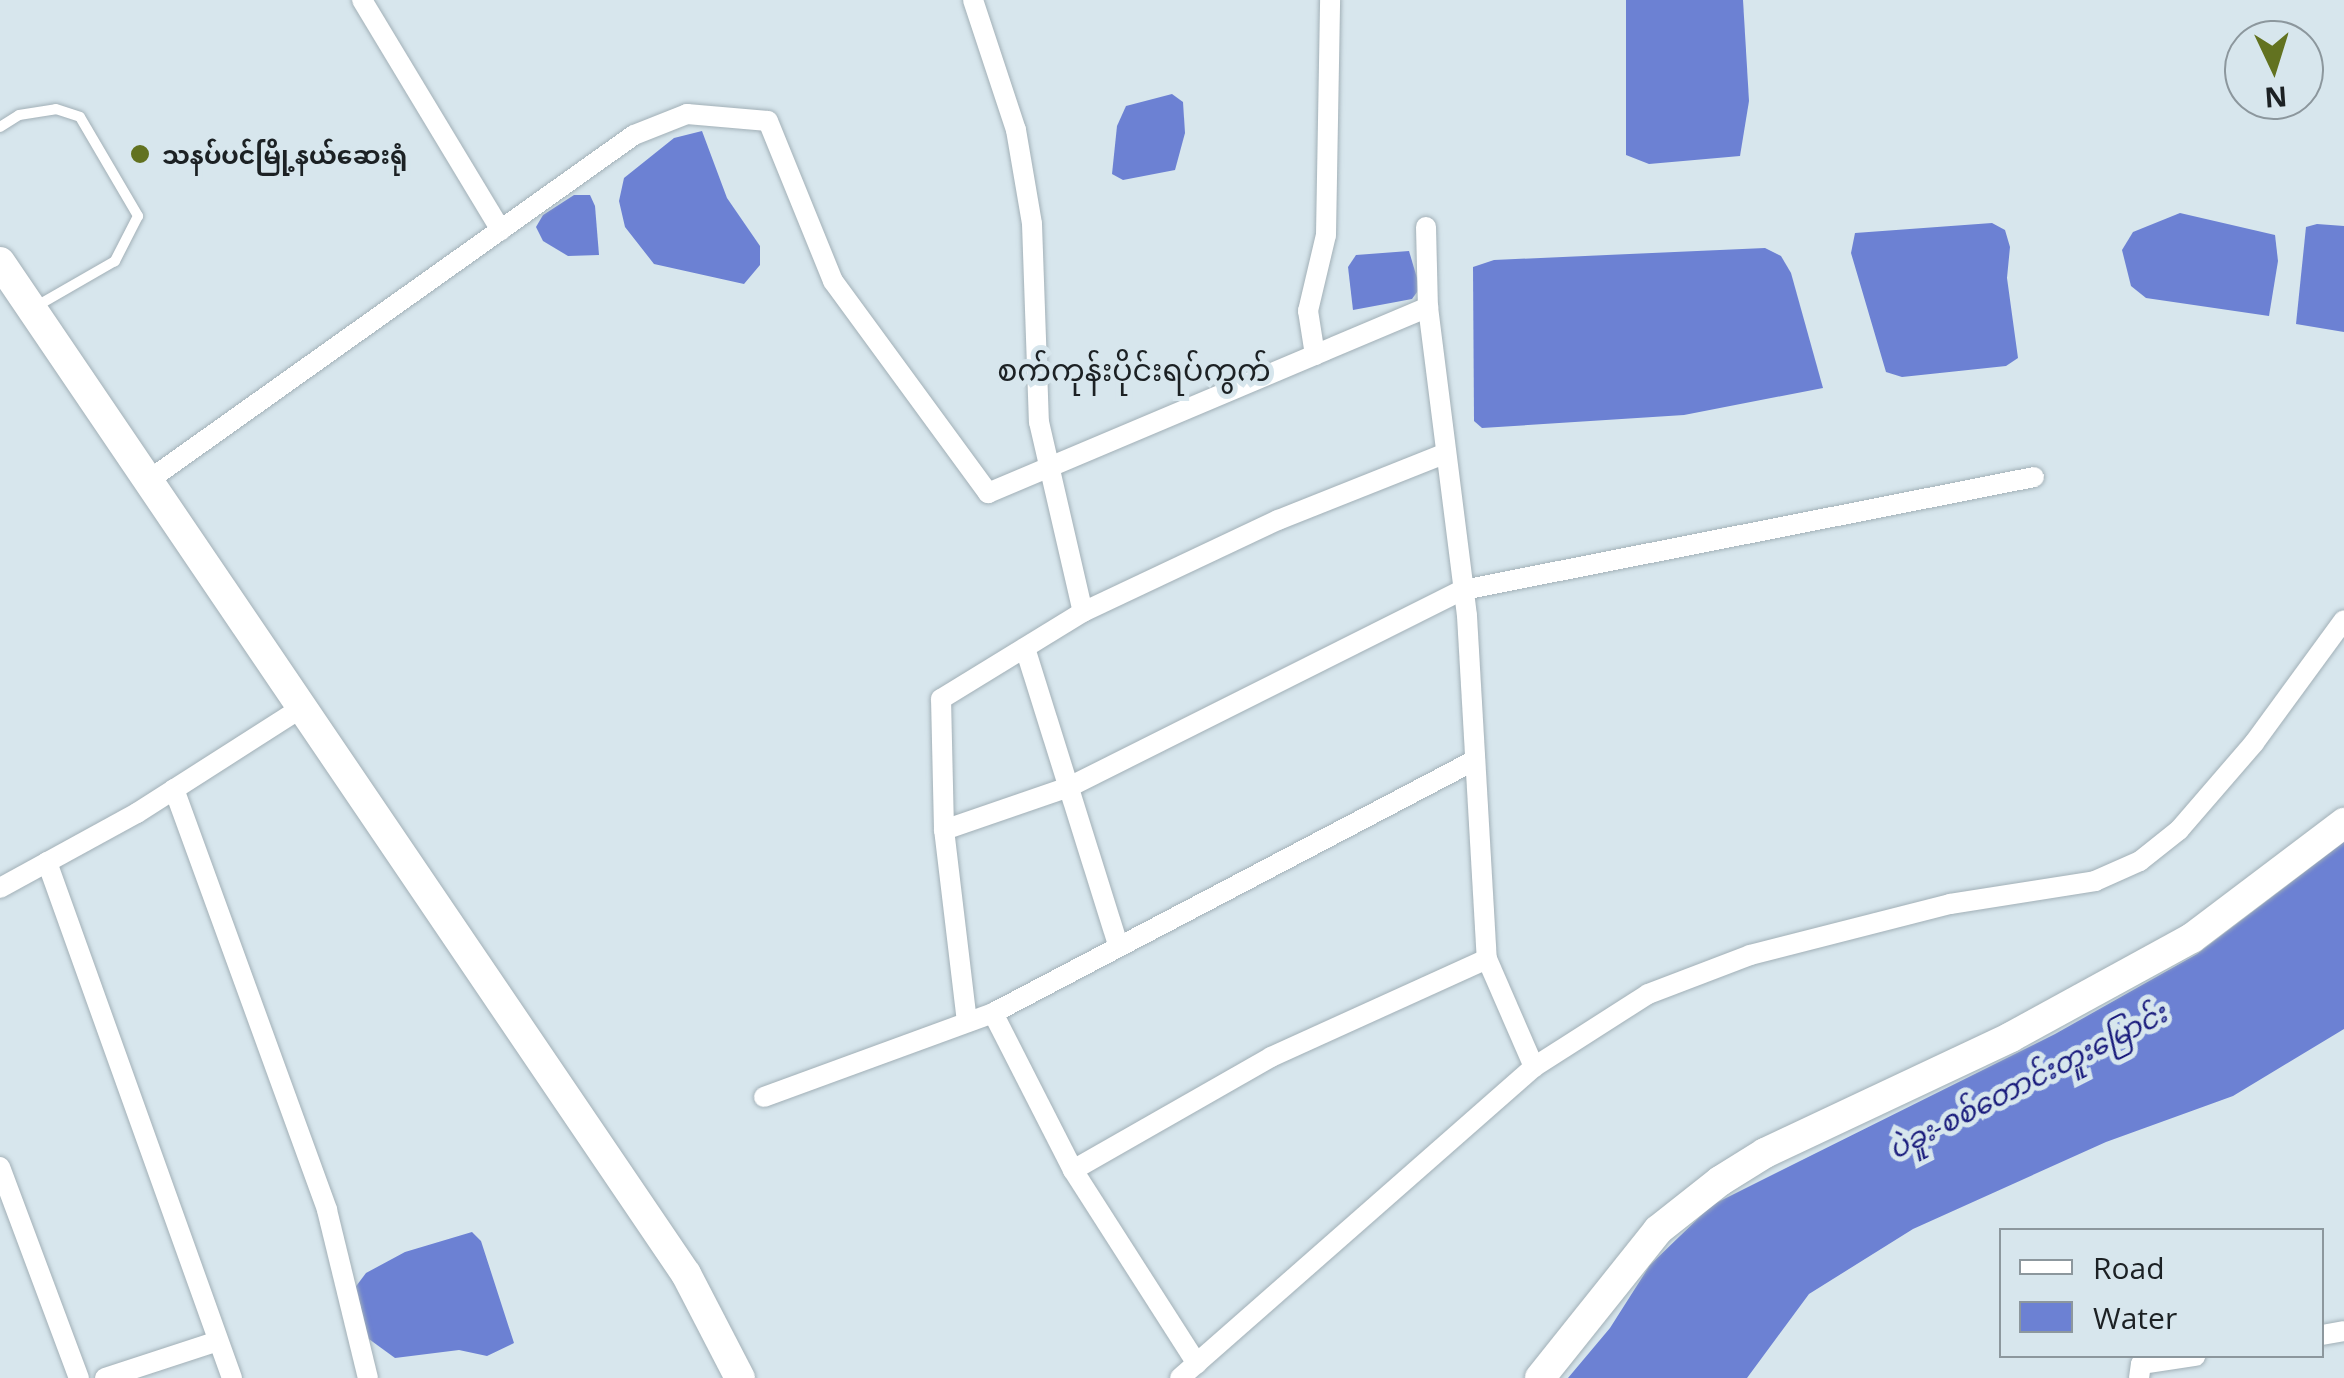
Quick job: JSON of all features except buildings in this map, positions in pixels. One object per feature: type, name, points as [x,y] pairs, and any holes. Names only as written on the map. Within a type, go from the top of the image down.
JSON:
[{"type":"street","points":[[362,0],[501,230]]},
{"type":"street","points":[[973,0],[1016,130],[1032,224],[1046,468],[1083,612]]},
{"type":"street","points":[[1316,355],[1308,311],[1326,235],[1330,0]]},
{"type":"street","points":[[148,480],[634,135],[687,114],[768,122],[833,281],[988,493],[1428,307]]},
{"type":"street","points":[[1426,227],[1428,307],[1463,590],[1487,959],[1534,1067]]},
{"type":"street","points":[[0,262],[686,1274],[740,1378]]},
{"type":"street","points":[[967,1022],[944,830],[941,699],[1083,612],[1278,520],[1444,454]]},
{"type":"street","points":[[944,830],[1069,787],[1463,590],[2034,477]]},
{"type":"street","points":[[1180,1378],[1534,1067],[1648,994],[1750,955],[1950,904],[2095,881],[2140,862],[2179,830],[2254,743],[2344,620]]},
{"type":"street","points":[[1025,648],[1118,945]]},
{"type":"street","points":[[0,888],[174,790],[304,706]]},
{"type":"street","points":[[764,1097],[993,1013],[1475,760]]},
{"type":"street","points":[[174,790],[327,1210],[368,1378]]},
{"type":"street","points":[[1540,1378],[1658,1230],[1720,1181],[1765,1153],[2011,1037],[2192,938],[2344,824]]},
{"type":"street","points":[[47,862],[232,1378]]},
{"type":"street","points":[[1072,1170],[1271,1057],[1487,959]]},
{"type":"street","points":[[993,1013],[1072,1170],[1197,1364]]},
{"type":"street","points":[[0,1167],[79,1378]]},
{"type":"street","points":[[105,1378],[218,1341]]},
{"type":"street","points":[[2139,1378],[2141,1364],[2182,1358]]},
{"type":"lane","points":[[0,127],[19,115],[56,109],[80,117],[138,216],[115,260],[32,309]]},
{"type":"water","points":[[1626,0],[1743,0],[1749,101],[1740,156],[1649,164],[1626,155]]},
{"type":"water","points":[[1172,94],[1183,102],[1185,133],[1175,170],[1123,180],[1112,174],[1117,126],[1126,106]]},
{"type":"water","points":[[702,131],[727,198],[760,246],[760,265],[744,284],[654,264],[625,227],[619,201],[624,178],[674,138]]},
{"type":"water","points":[[574,195],[590,195],[595,206],[599,255],[568,256],[543,241],[536,227],[543,215]]},
{"type":"water","points":[[2180,213],[2275,235],[2278,261],[2269,316],[2146,298],[2131,286],[2122,250],[2133,232]]},
{"type":"water","points":[[1992,223],[2005,230],[2010,247],[2007,278],[2018,358],[2006,366],[1902,377],[1886,372],[1851,253],[1855,233]]},
{"type":"water","points":[[2344,226],[2344,332],[2296,324],[2306,227]]},
{"type":"water","points":[[1765,248],[1781,256],[1791,273],[1823,388],[1684,415],[1482,428],[1474,421],[1473,267],[1494,260]]},
{"type":"water","points":[[1409,251],[1420,288],[1412,299],[1353,310],[1348,267],[1356,255]]},
{"type":"water","name":"ပဲခူး-စစ်တောင်းတူးမြောင်း","points":[[2344,842],[2344,1029],[2233,1096],[2106,1142],[1913,1229],[1809,1294],[1747,1378],[1568,1378],[1610,1328],[1650,1265],[1712,1205],[2055,1034],[2197,954]]},
{"type":"water","points":[[472,1232],[481,1241],[514,1343],[487,1356],[459,1350],[395,1358],[362,1334],[354,1289],[366,1273],[405,1252]]},
{"type":"place","name":"သနပ်ပင်မြို့နယ်ဆေးရုံ","points":[[140,154]]},
{"type":"district","name":"စက်ကုန်းပိုင်းရပ်ကွက်","points":[[1134,370]]}]
